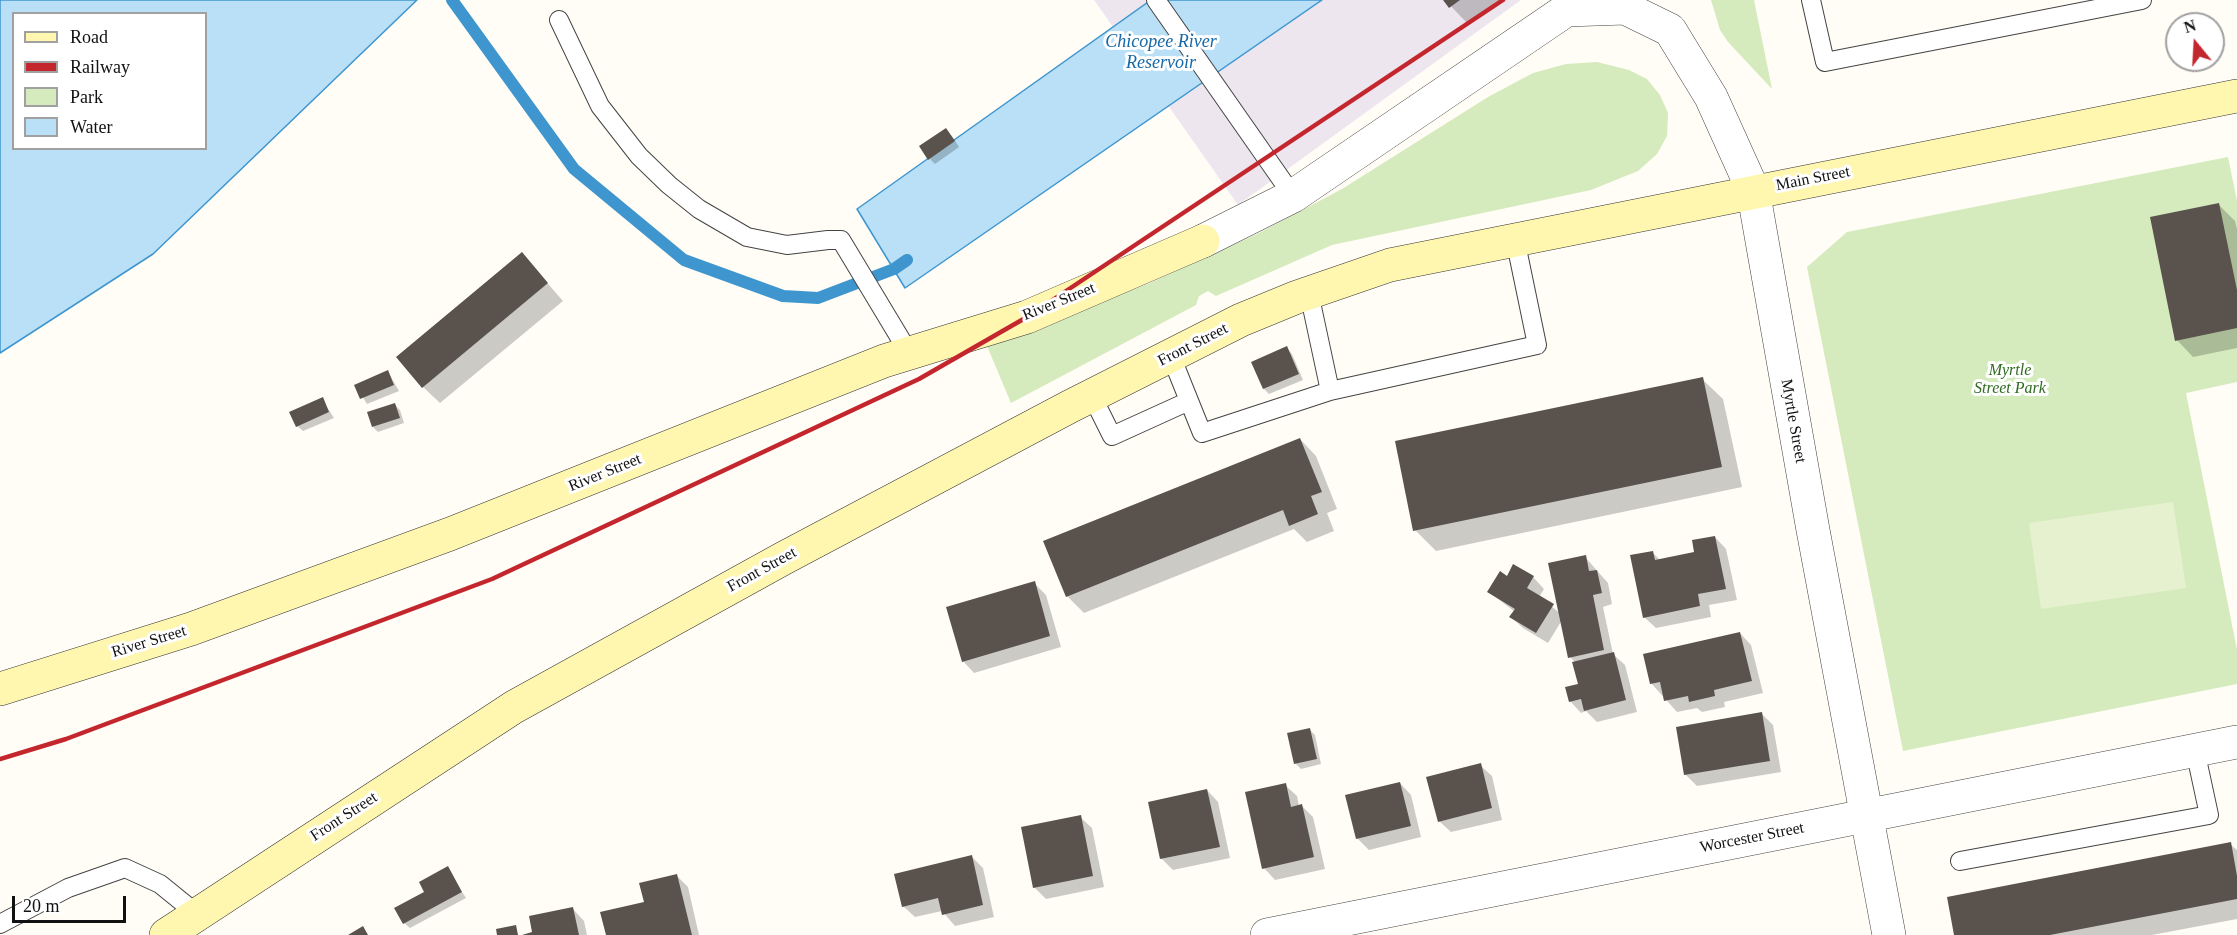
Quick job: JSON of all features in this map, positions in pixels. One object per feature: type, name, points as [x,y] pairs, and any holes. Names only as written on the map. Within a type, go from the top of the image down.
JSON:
[{"type":"main road","name":"Main Street","points":[[1390,265],[1753,190],[2237,96]]},
{"type":"main road","name":"River Street","points":[[0,690],[191,629],[407,550],[909,353],[1027,317],[1203,241]]},
{"type":"main road","name":"Front Street","points":[[166,935],[514,707],[774,564],[1241,320],[1390,265]]},
{"type":"street","name":"Myrtle Street","points":[[1574,5],[1625,8],[1670,30],[1711,97],[1753,190],[1889,935]]},
{"type":"street","points":[[1203,241],[1293,196],[1574,5]]},
{"type":"street","name":"Worcester Street","points":[[1267,935],[2237,742]]},
{"type":"lane","points":[[1156,0],[1293,196]]},
{"type":"lane","points":[[1811,0],[1825,62],[2142,0]]},
{"type":"lane","points":[[559,20],[600,106],[639,156],[699,209],[747,237],[787,245],[841,240],[872,288],[909,353]]},
{"type":"lane","points":[[1171,356],[1202,433],[1330,391],[1537,345],[1515,239]]},
{"type":"lane","points":[[1309,293],[1330,391]]},
{"type":"lane","points":[[1092,396],[1112,436],[1189,401]]},
{"type":"lane","points":[[1960,861],[2209,815],[2195,750]]},
{"type":"lane","points":[[0,924],[68,888],[125,868],[160,884],[197,914]]},
{"type":"shaded area","points":[[1094,0],[1521,0],[1238,205]]},
{"type":"green space","points":[[1711,0],[1754,0],[1772,89],[1728,42],[1720,30]]},
{"type":"green space","points":[[1597,62],[1629,70],[1647,79],[1660,95],[1668,113],[1667,136],[1657,154],[1638,171],[1591,190],[1332,245],[1216,296],[1208,291],[1199,296],[1196,305],[1011,403],[987,346],[1150,283],[1257,234],[1342,189],[1488,97],[1533,73],[1566,64]]},
{"type":"green space","name":"Myrtle Street Park","points":[[2228,157],[2237,201],[2237,382],[2186,393],[2237,650],[2237,684],[1903,751],[1807,267],[1847,232]]},
{"type":"green space","points":[[2173,502],[2186,588],[2041,609],[2029,523]]},
{"type":"water","points":[[0,0],[417,0],[153,254],[0,353]]},
{"type":"water","name":"Chicopee River Reservoir","points":[[1151,0],[1322,0],[905,288],[857,209]]},
{"type":"building","points":[[1443,0],[1460,0],[1449,8]]},
{"type":"building","points":[[946,128],[955,141],[928,160],[919,146]]},
{"type":"building","points":[[2219,203],[2237,290],[2237,328],[2175,341],[2150,217]]},
{"type":"building","points":[[522,252],[548,283],[422,388],[396,357]]},
{"type":"building","points":[[1287,346],[1299,374],[1263,389],[1251,362]]},
{"type":"building","points":[[388,370],[394,385],[360,399],[354,385]]},
{"type":"building","points":[[1703,377],[1722,467],[1413,531],[1395,441]]},
{"type":"building","points":[[323,397],[329,412],[296,427],[289,412]]},
{"type":"building","points":[[395,403],[400,418],[372,427],[367,412]]},
{"type":"building","points":[[1300,438],[1322,492],[1311,496],[1318,514],[1289,526],[1283,510],[1066,597],[1043,541]]},
{"type":"building","points":[[1715,536],[1726,589],[1698,594],[1700,606],[1643,618],[1630,555],[1653,551],[1655,560],[1694,552],[1692,540]]},
{"type":"building","points":[[1586,555],[1589,571],[1597,570],[1602,593],[1593,595],[1604,650],[1568,658],[1548,563]]},
{"type":"building","points":[[1513,564],[1534,576],[1527,588],[1554,604],[1536,633],[1509,617],[1515,609],[1487,592],[1500,571],[1507,576]]},
{"type":"building","points":[[1035,581],[1050,636],[962,662],[946,607]]},
{"type":"building","points":[[1740,632],[1752,681],[1714,690],[1715,696],[1689,702],[1688,696],[1664,701],[1660,682],[1650,684],[1643,654]]},
{"type":"building","points":[[1614,652],[1626,700],[1584,711],[1581,699],[1569,702],[1565,687],[1578,684],[1572,662]]},
{"type":"building","points":[[1762,712],[1770,761],[1684,775],[1676,727]]},
{"type":"building","points":[[1310,728],[1317,759],[1294,764],[1287,733]]},
{"type":"building","points":[[1481,763],[1492,808],[1438,822],[1426,777]]},
{"type":"building","points":[[1400,782],[1411,826],[1356,839],[1345,795]]},
{"type":"building","points":[[1286,783],[1291,807],[1302,804],[1314,857],[1262,869],[1245,792]]},
{"type":"building","points":[[1207,789],[1220,847],[1160,859],[1148,802]]},
{"type":"building","points":[[1081,815],[1093,876],[1033,888],[1021,827]]},
{"type":"building","points":[[2231,842],[2237,876],[2237,899],[2050,935],[1954,935],[1947,897]]},
{"type":"building","points":[[972,855],[983,905],[942,915],[938,898],[902,907],[894,874]]},
{"type":"building","points":[[448,866],[462,892],[403,924],[394,908],[424,892],[419,882]]},
{"type":"building","points":[[677,874],[692,935],[606,935],[600,912],[644,902],[639,883]]},
{"type":"building","points":[[573,907],[579,935],[522,935],[532,932],[529,916]]},
{"type":"building","points":[[516,925],[518,935],[497,935],[496,929]]},
{"type":"building","points":[[363,926],[368,935],[348,935]]},
{"type":"waterway","points":[[452,0],[574,169],[684,260],[783,296],[818,298],[894,269],[907,260]]},
{"type":"railway","points":[[0,759],[66,739],[492,579],[919,379],[1027,317],[1503,0]]}]
